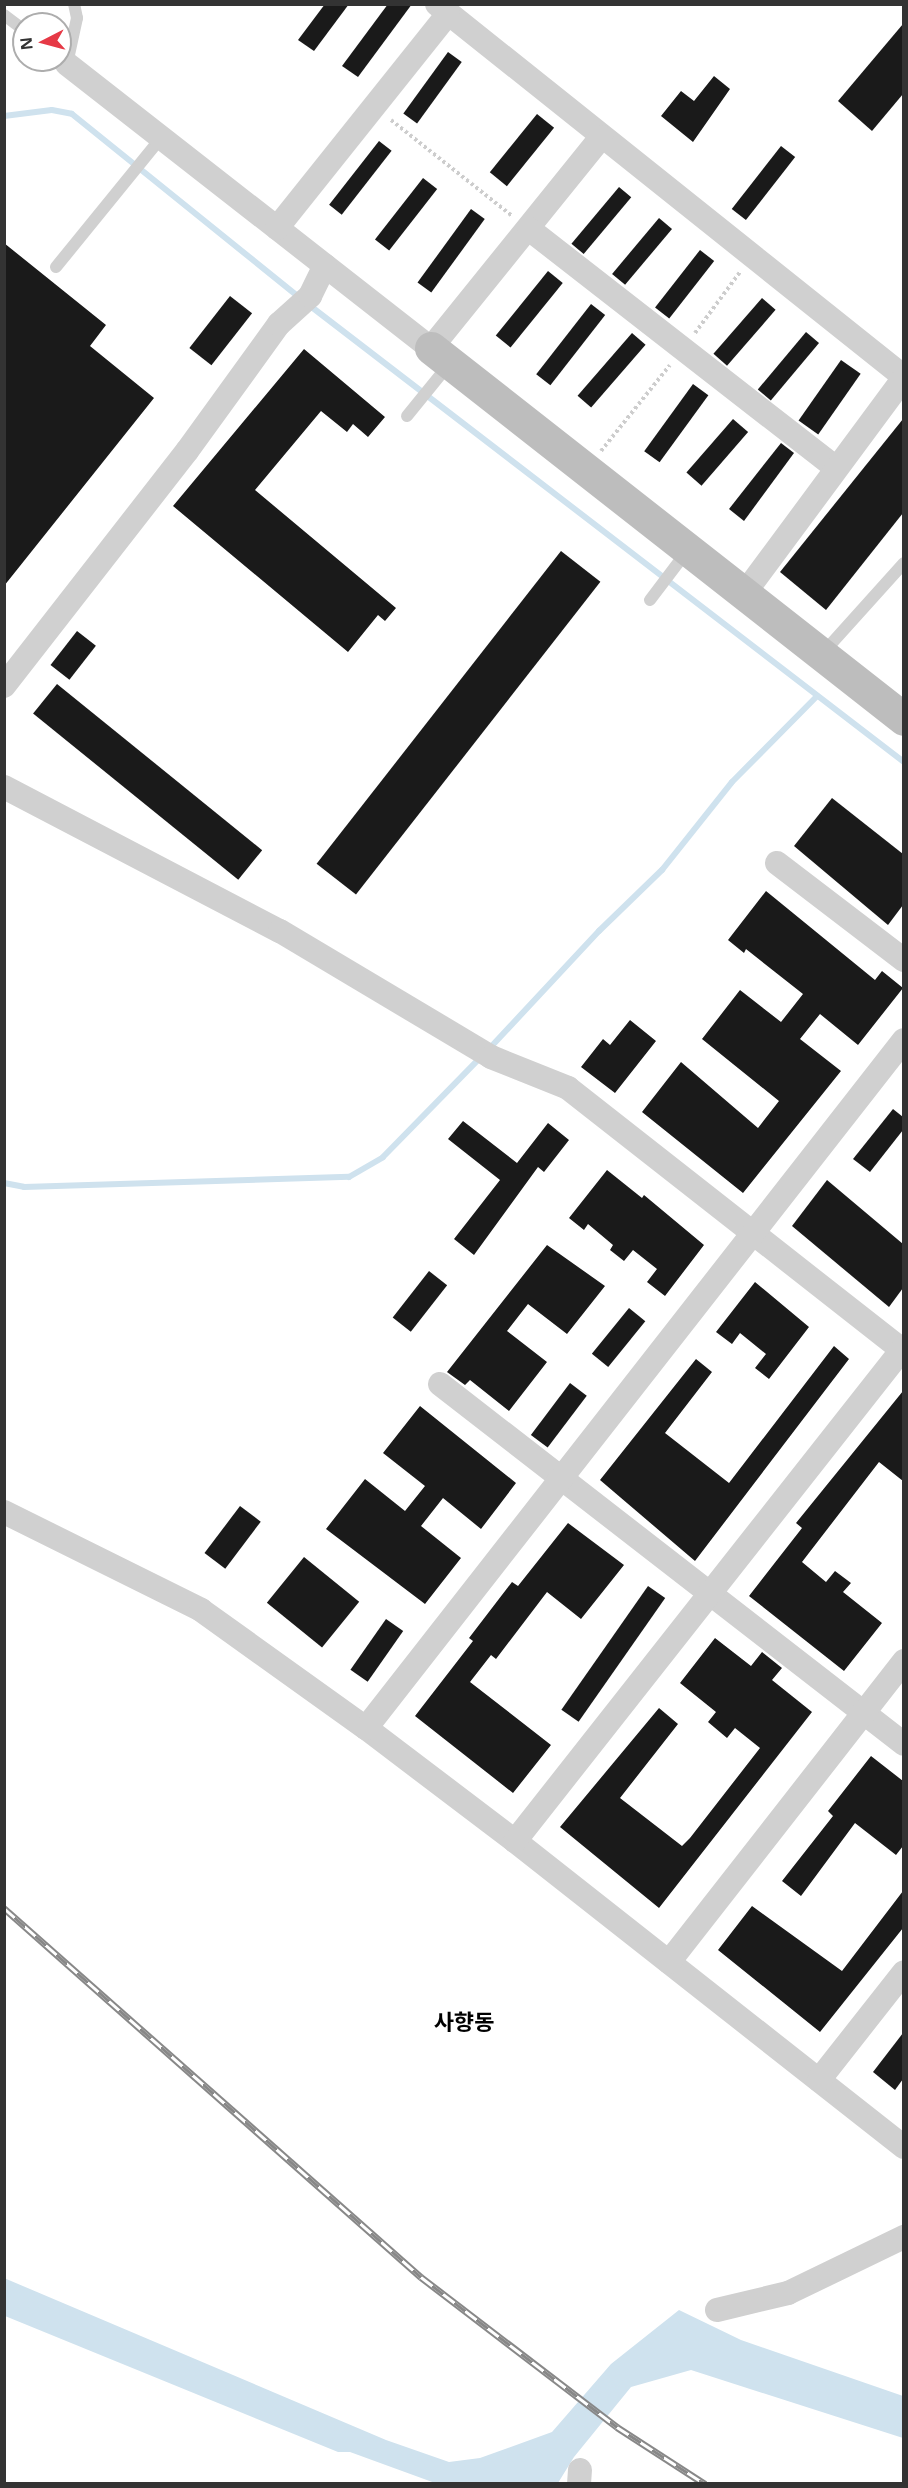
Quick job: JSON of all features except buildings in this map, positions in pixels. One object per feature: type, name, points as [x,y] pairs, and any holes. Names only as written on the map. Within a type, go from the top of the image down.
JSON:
[{"type":"street","points":[[277,228],[375,108],[443,9],[903,377],[744,594]]},
{"type":"street","points":[[72,68],[325,266],[439,364],[679,562],[744,594],[903,719]]},
{"type":"street","points":[[439,364],[529,229],[601,137]]},
{"type":"street","points":[[529,229],[835,467]]},
{"type":"street","points":[[4,686],[187,451],[279,324],[304,303],[325,266]]},
{"type":"street","points":[[4,787],[280,931],[484,1052],[568,1089],[903,1349],[515,1841]]},
{"type":"street","points":[[777,863],[903,960]]},
{"type":"street","points":[[366,1728],[903,1040]]},
{"type":"street","points":[[440,1384],[903,1744]]},
{"type":"street","points":[[4,1512],[201,1610],[366,1728],[515,1841],[903,2147]]},
{"type":"street","points":[[669,1962],[903,1660]]},
{"type":"street","points":[[819,2080],[903,1972]]},
{"type":"street","points":[[717,2310],[788,2293],[903,2236]]},
{"type":"lane","points":[[72,33],[77,18],[74,4]]},
{"type":"lane","points":[[56,267],[161,138]]},
{"type":"lane","points":[[407,416],[439,364]]},
{"type":"lane","points":[[650,600],[679,562]]},
{"type":"lane","points":[[822,655],[903,563]]},
{"type":"path","points":[[375,108],[529,229]]},
{"type":"water","points":[[4,2278],[386,2440],[449,2462],[480,2458],[552,2432],[611,2364],[679,2310],[741,2340],[903,2396],[903,2438],[691,2370],[631,2387],[574,2457],[558,2483],[435,2483],[350,2452],[338,2452],[5,2316]]},
{"type":"waterway","points":[[4,116],[52,110],[72,114],[301,299]]},
{"type":"waterway","points":[[309,305],[904,762]]},
{"type":"waterway","points":[[488,1050],[599,931],[662,870],[732,782],[817,696]]},
{"type":"waterway","points":[[4,1183],[24,1187],[349,1177],[383,1157],[481,1057]]},
{"type":"railway","points":[[4,1908],[421,2277],[617,2427],[705,2484]]},
{"type":"district","name":"사향동","points":[[464,2022]]}]
